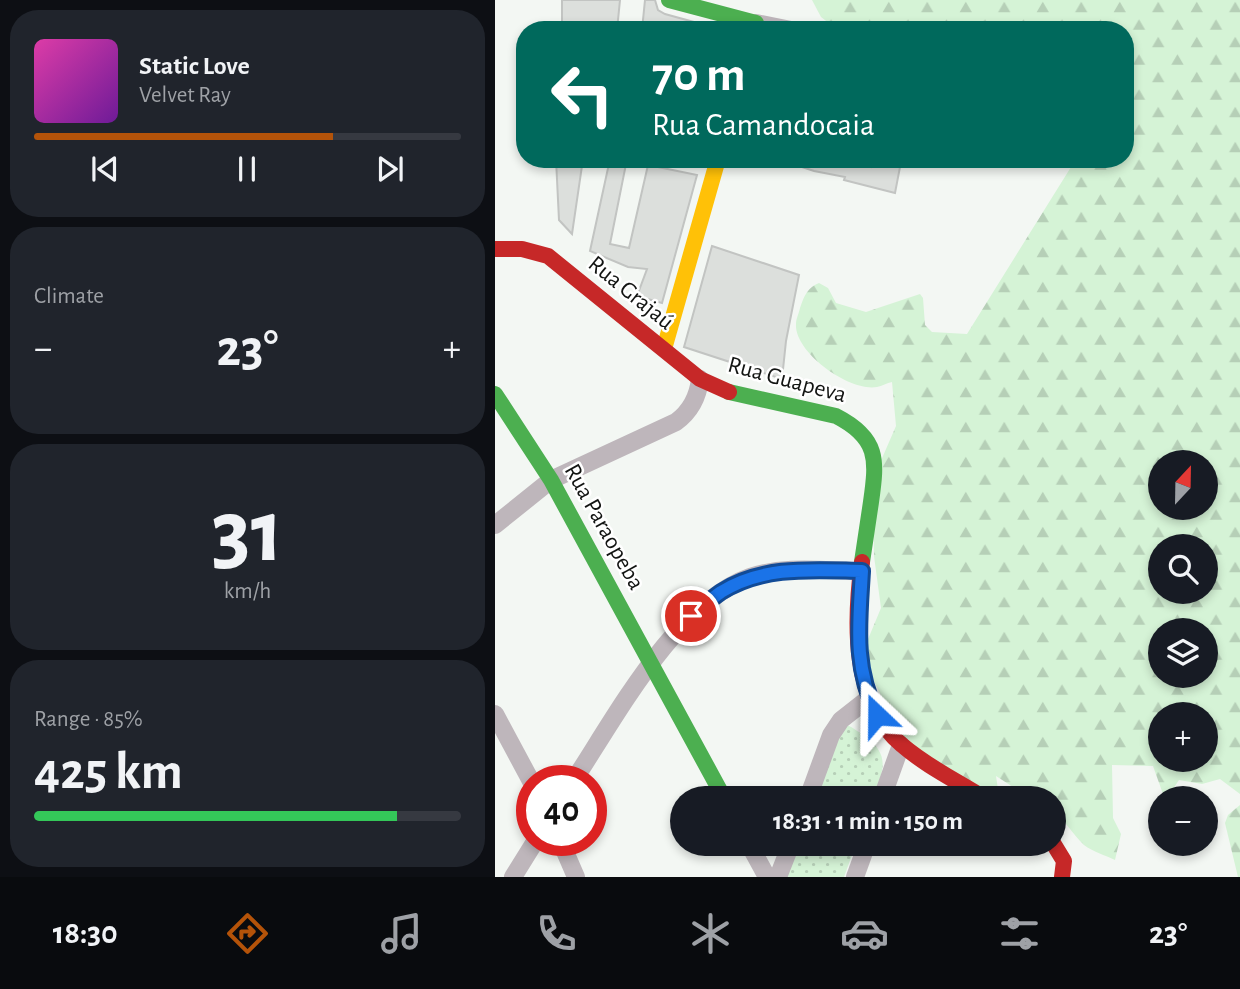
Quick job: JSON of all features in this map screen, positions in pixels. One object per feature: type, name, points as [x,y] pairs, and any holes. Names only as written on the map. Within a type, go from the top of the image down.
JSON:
[{"type":"street","points":[[669,0],[738,21]]},
{"type":"street","points":[[664,349],[715,168]]},
{"type":"street","name":"Rua Grajaú","points":[[495,250],[508,247],[530,249],[548,256],[700,379]]},
{"type":"street","name":"Rua Guapeva","points":[[495,525],[551,480],[676,422],[694,402],[700,379],[723,391],[836,416],[853,424],[865,436],[873,450],[876,467],[862,571]]},
{"type":"street","name":"Rua Paraopeba","points":[[495,394],[551,480],[718,786]]},
{"type":"street","points":[[584,765],[651,663],[691,616],[721,592],[749,578],[774,572],[862,571],[858,647],[861,675],[869,698],[887,730],[901,745],[965,786]]},
{"type":"street","points":[[813,786],[836,728],[852,710],[869,698]]},
{"type":"street","points":[[495,713],[522,765]]},
{"type":"street","points":[[886,786],[901,745]]},
{"type":"street","points":[[513,877],[526,856]]},
{"type":"street","points":[[567,856],[576,877]]},
{"type":"street","points":[[756,856],[767,877]]},
{"type":"street","points":[[778,877],[786,856]]},
{"type":"street","points":[[855,877],[863,856]]},
{"type":"green space","points":[[812,0],[1240,0],[1240,794],[1220,779],[1202,784],[1179,780],[1175,786],[1160,786],[1155,772],[1218,772],[1218,702],[1148,702],[1148,766],[1112,765],[1113,818],[1121,834],[1115,860],[1084,845],[1066,825],[1066,786],[1011,786],[996,776],[998,786],[976,786],[950,775],[908,748],[861,656],[881,608],[874,556],[873,479],[896,426],[892,382],[877,387],[865,387],[839,377],[813,358],[798,335],[796,324],[805,296],[819,283],[828,288],[836,303],[866,312],[920,294],[923,298],[925,325],[932,332],[967,334],[1070,168],[1134,168],[1134,21],[826,21]]},
{"type":"green space","points":[[847,725],[855,729],[879,751],[883,765],[877,786],[820,786],[841,729]]},
{"type":"green space","points":[[1240,805],[1238,877],[1225,823],[1228,815]]},
{"type":"green space","points":[[794,856],[852,856],[844,877],[786,877]]},
{"type":"building","points":[[562,0],[620,0],[618,21],[562,21]]},
{"type":"building","points":[[645,0],[655,0],[658,10],[690,21],[643,21]]},
{"type":"building","points":[[556,168],[582,168],[572,234],[559,220]]},
{"type":"building","points":[[608,168],[625,168],[610,244],[629,248],[647,168],[663,168],[697,175],[662,303],[637,296],[647,269],[628,267],[590,251]]},
{"type":"building","points":[[805,168],[900,168],[895,193],[844,180],[845,177]]},
{"type":"building","points":[[712,246],[799,275],[786,341],[782,379],[684,347]]},
{"type":"traffic: fast","points":[[669,0],[748,21]]},
{"type":"traffic: fast","points":[[729,392],[836,416],[850,424],[868,442],[874,462],[874,474],[862,562]]},
{"type":"traffic: fast","points":[[495,394],[551,480],[717,786]]},
{"type":"traffic: slow","points":[[664,349],[715,168]]},
{"type":"traffic: jam","points":[[495,249],[522,249],[548,256],[700,379],[729,392]]},
{"type":"traffic: jam","points":[[862,562],[858,635],[860,660],[873,707],[885,727],[911,753],[963,786]]},
{"type":"traffic: jam","points":[[1061,856],[1064,861],[1062,877]]},
{"type":"route","points":[[691,616],[721,592],[749,578],[774,572],[801,570],[862,571],[858,647],[861,675],[877,715]]}]
